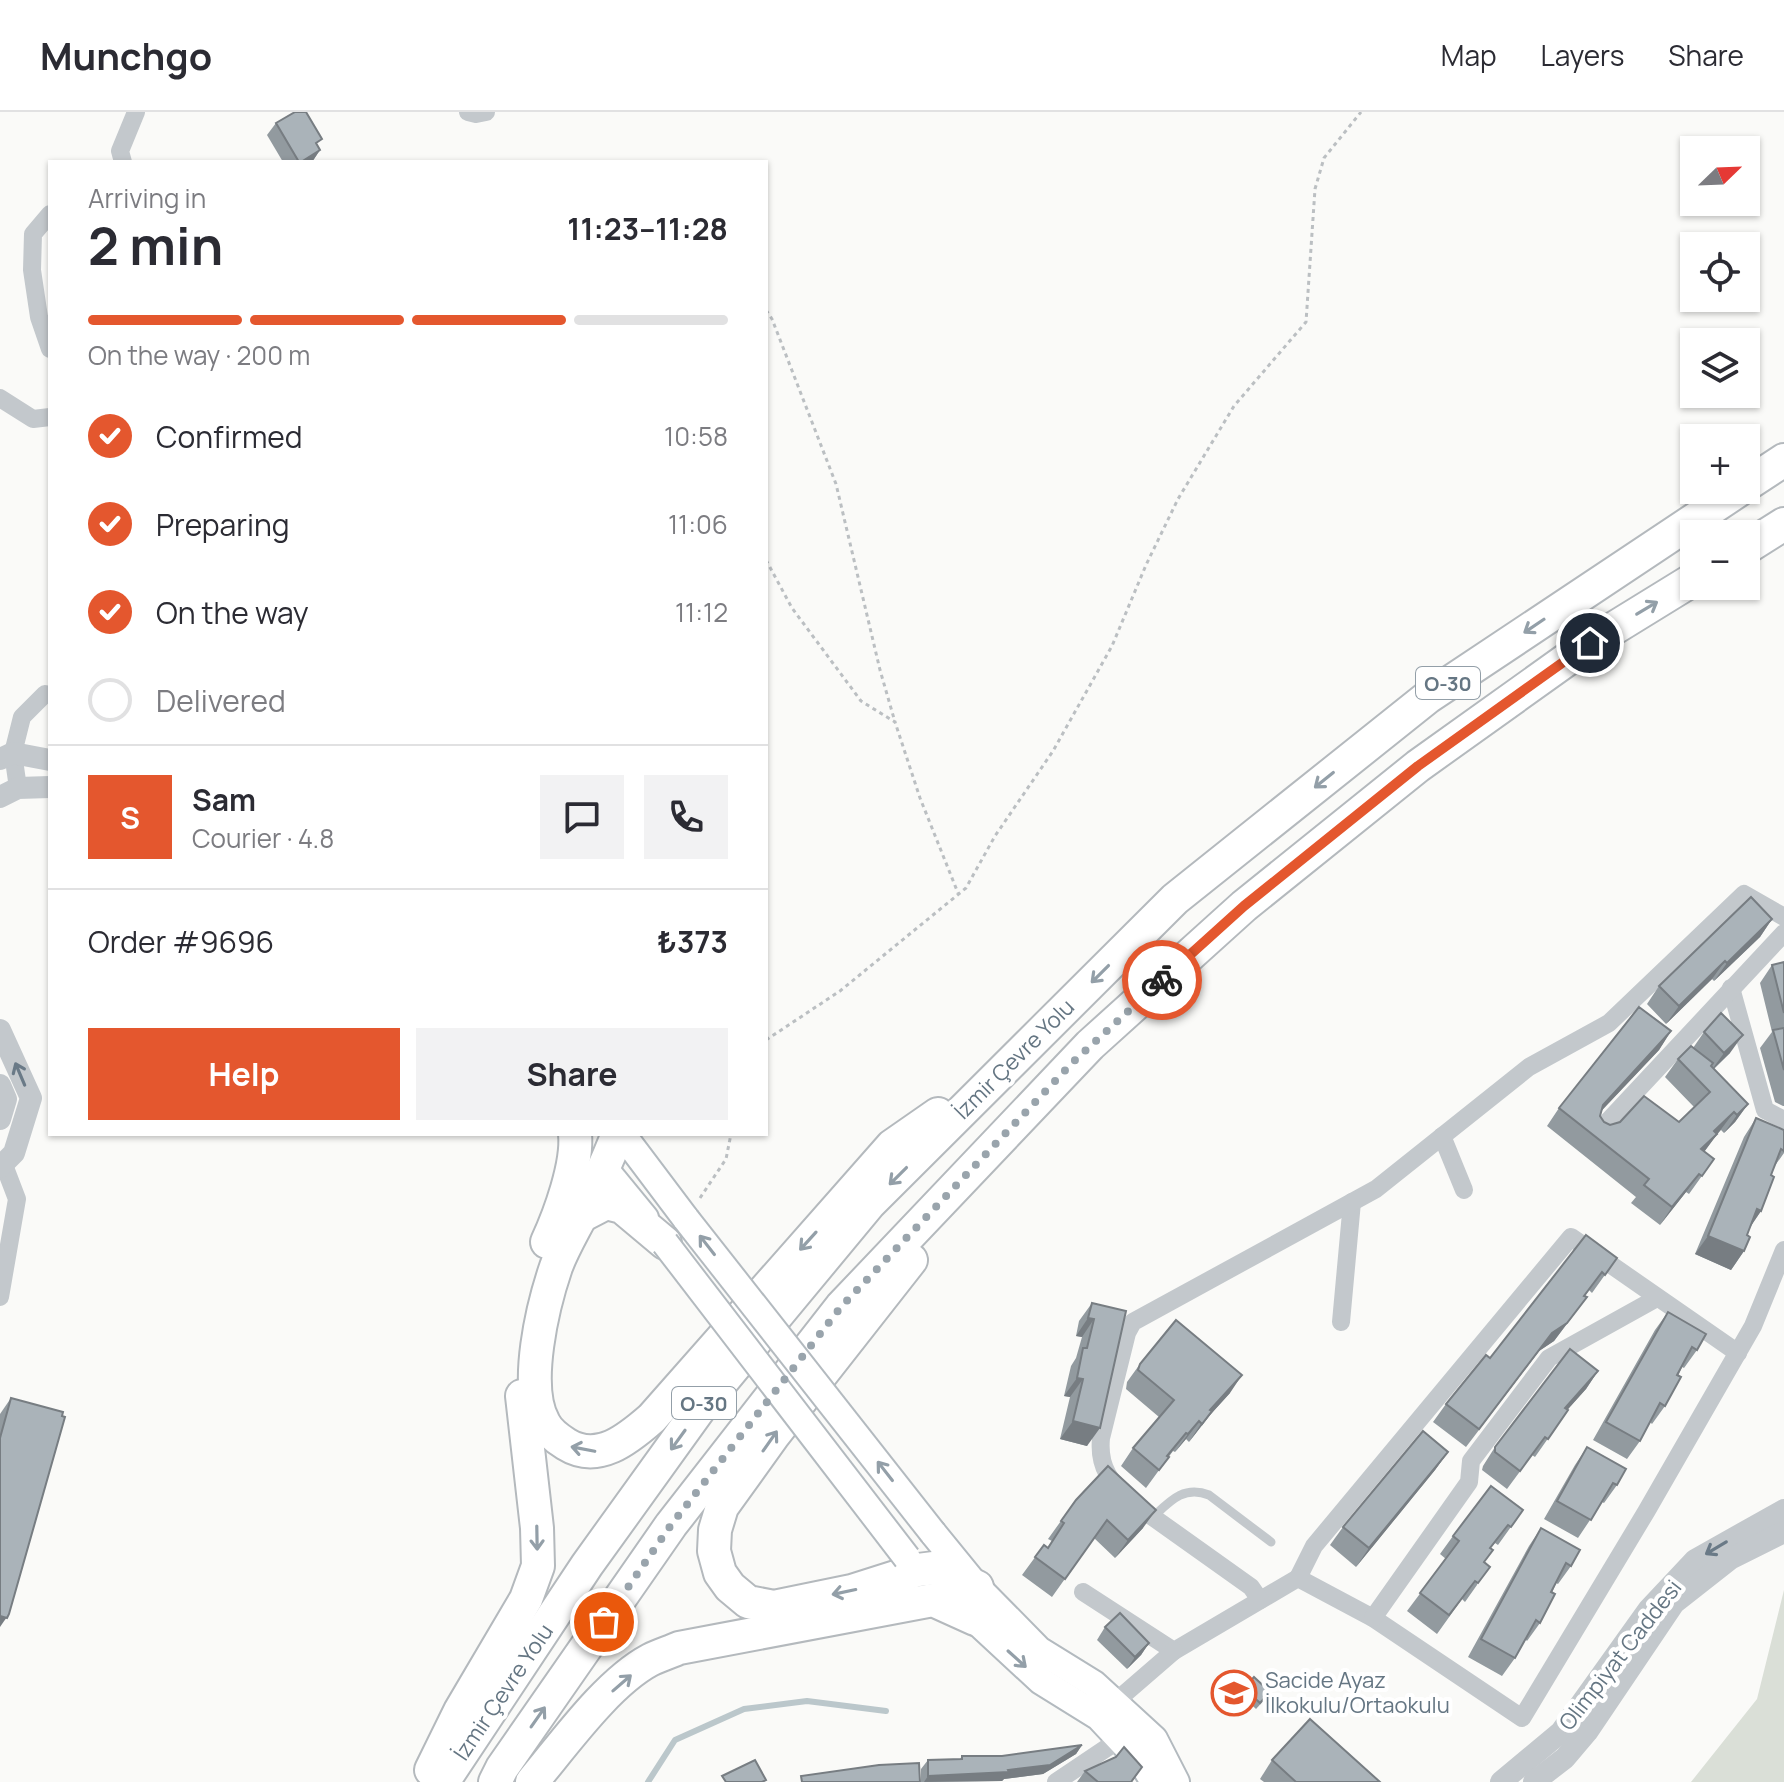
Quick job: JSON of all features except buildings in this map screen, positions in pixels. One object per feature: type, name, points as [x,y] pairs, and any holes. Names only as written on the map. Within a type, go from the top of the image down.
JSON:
[{"type":"highway","points":[[1760,476],[1784,460]]},
{"type":"highway","name":"İzmir Çevre Yolu","points":[[443,1782],[587,1565],[700,1408],[869,1204],[1175,899],[1428,697],[1718,504]]},
{"type":"highway","points":[[1760,539],[1784,524]]},
{"type":"highway","name":"İzmir Çevre Yolu","points":[[495,1782],[671,1525],[841,1307],[1090,1045],[1244,906],[1418,766],[1590,643],[1680,588]]},
{"type":"highway","points":[[601,1142],[570,1215],[538,1334],[537,1400],[544,1423],[574,1449],[596,1452],[623,1442],[652,1418],[892,1146],[1012,1061]]},
{"type":"highway","points":[[977,1587],[921,1576],[774,1607],[748,1602],[730,1587],[720,1573],[714,1551],[715,1530],[722,1507],[773,1436],[1042,1094]]},
{"type":"highway","points":[[425,1782],[460,1711],[526,1599],[538,1566],[537,1528],[522,1405],[522,1328],[537,1261],[570,1215],[576,1149],[601,1142]]},
{"type":"highway","points":[[570,1215],[606,1203],[676,1231]]},
{"type":"highway","points":[[933,1533],[921,1576],[933,1600],[975,1619]]},
{"type":"highway","points":[[532,1782],[593,1710],[648,1661],[679,1648],[921,1576]]},
{"type":"main road","points":[[601,1142],[676,1231],[921,1576]]},
{"type":"main road","points":[[601,1142],[977,1587],[1039,1650],[1094,1684],[1154,1739],[1176,1782]]},
{"type":"main road","points":[[975,1619],[1041,1681],[1099,1717],[1143,1764],[1154,1782]]},
{"type":"street","points":[[468,112],[486,112]]},
{"type":"street","points":[[122,160],[120,151],[135,113]]},
{"type":"street","points":[[48,216],[33,234],[32,270],[39,317],[48,343]]},
{"type":"street","points":[[0,398],[33,419],[48,417]]},
{"type":"street","points":[[48,695],[45,694],[22,717],[7,756],[9,792],[48,787]]},
{"type":"street","points":[[7,756],[48,760]]},
{"type":"street","points":[[1260,1600],[1251,1587],[1153,1517],[1117,1487],[1099,1455],[1127,1333],[1126,1319],[1376,1189],[1529,1067],[1609,1023],[1744,894],[1784,917]]},
{"type":"street","points":[[1599,1131],[1784,933]]},
{"type":"street","points":[[1731,988],[1765,1110],[1784,1120]]},
{"type":"street","points":[[0,1030],[31,1098],[14,1153],[2,1166],[17,1199],[0,1297]]},
{"type":"street","points":[[0,1085],[6,1099],[0,1119]]},
{"type":"street","points":[[1442,1136],[1464,1190]]},
{"type":"street","points":[[1341,1322],[1352,1202]]},
{"type":"street","points":[[1115,1702],[1174,1651],[1298,1578],[1314,1546],[1571,1237],[1738,1353]]},
{"type":"street","points":[[1298,1578],[1373,1618],[1522,1718],[1738,1353],[1753,1326],[1784,1250]]},
{"type":"street","points":[[1373,1618],[1469,1482],[1471,1461],[1549,1358],[1657,1298]]},
{"type":"street","name":"Olimpiyat Caddesi","points":[[1501,1782],[1561,1732],[1649,1609],[1695,1560],[1784,1510]]},
{"type":"street","name":"Olimpiyat Caddesi","points":[[1534,1782],[1565,1758],[1587,1732],[1674,1603],[1730,1559],[1784,1532]]},
{"type":"street","points":[[1083,1592],[1174,1651]]},
{"type":"street","points":[[1056,1782],[1120,1739]]},
{"type":"lane","points":[[1153,1517],[1179,1495],[1201,1492],[1271,1542]]},
{"type":"path","points":[[768,1039],[840,991],[966,888],[995,836],[1060,738],[1112,646],[1178,499],[1234,406],[1306,322],[1315,189],[1324,158],[1361,112]]},
{"type":"path","points":[[768,314],[836,484],[895,722],[920,798],[958,895]]},
{"type":"path","points":[[768,564],[792,608],[842,671],[861,701],[895,722]]},
{"type":"path","points":[[676,1231],[726,1159],[731,1136]]},
{"type":"shaded area","points":[[1784,1590],[1784,1782],[1691,1782],[1757,1699]]},
{"type":"waterway","points":[[648,1782],[675,1740],[744,1709],[807,1701],[886,1711]]},
{"type":"way so far","points":[[604,1622],[671,1525],[841,1307],[1074,1061],[1162,980]]},
{"type":"place","name":"Sacide Ayaz İlkokulu/Ortaokulu","points":[[1234,1693]]},
{"type":"route","points":[[1162,980],[1244,906],[1418,766],[1590,643]]}]
